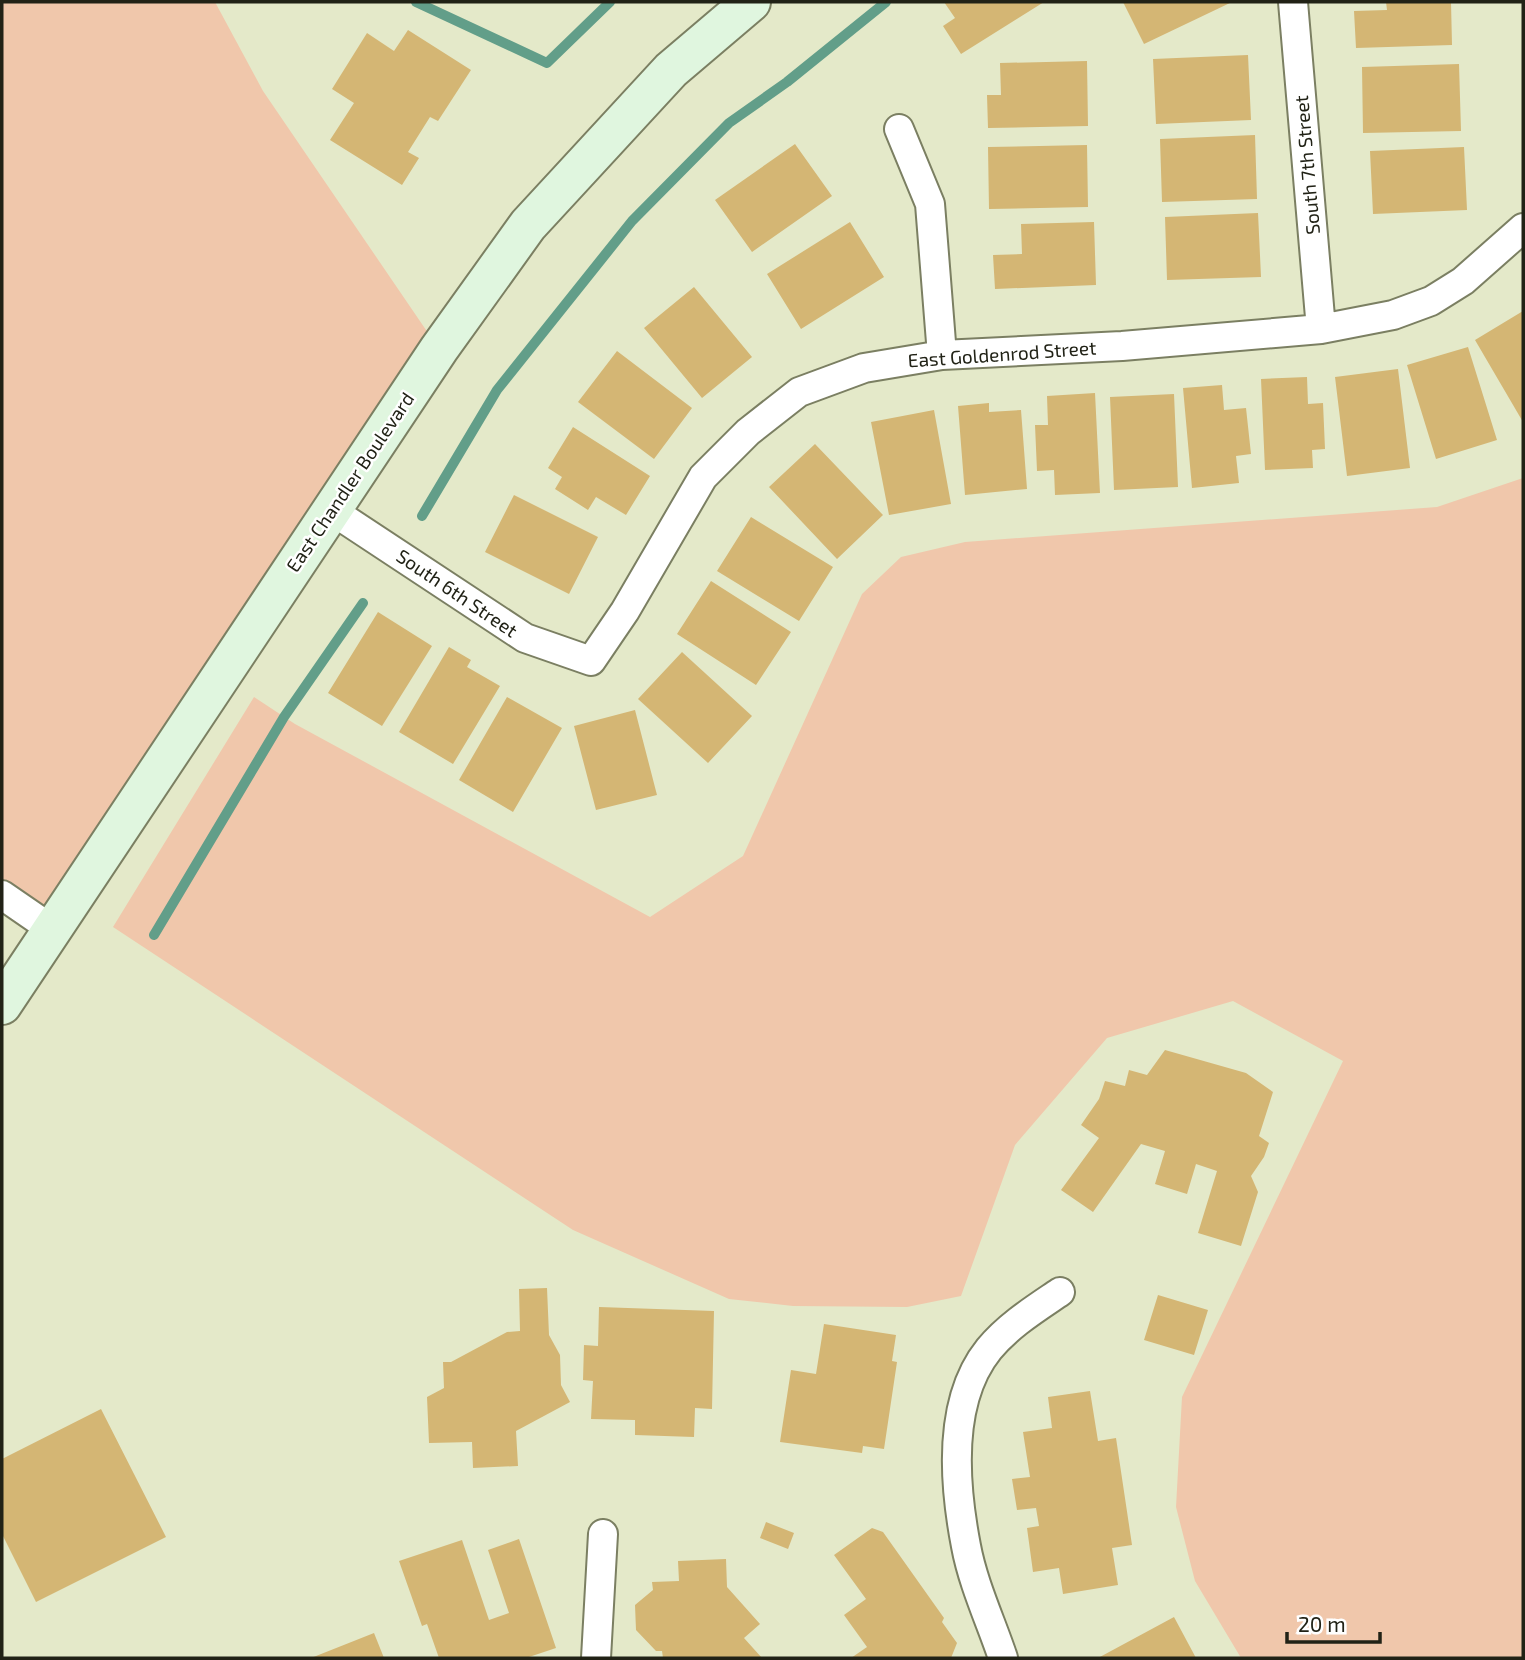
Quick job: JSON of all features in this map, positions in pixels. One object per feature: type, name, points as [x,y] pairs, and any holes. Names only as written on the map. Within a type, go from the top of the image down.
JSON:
[{"type":"main road","name":"East Chandler Boulevard","points":[[2,1005],[50,928],[331,510],[527,225],[671,70],[751,2]]},
{"type":"street","name":"South 7th Street","points":[[1293,2],[1321,329]]},
{"type":"street","points":[[898,129],[930,204],[942,355]]},
{"type":"street","name":"East Goldenrod Street","points":[[590,661],[625,611],[703,477],[748,432],[799,391],[864,368],[942,355],[1122,346],[1321,329],[1393,315],[1431,301],[1463,281],[1523,228]]},
{"type":"street","name":"South 6th Street","points":[[331,510],[524,638],[590,661]]},
{"type":"street","points":[[2,895],[50,928]]},
{"type":"street","points":[[1003,1658],[966,1548],[958,1478],[958,1442],[963,1406],[972,1377],[988,1350],[1012,1325],[1060,1292]]},
{"type":"street","points":[[596,1658],[603,1534]]},
{"type":"shaded area","points":[[2,2],[215,2],[263,91],[439,349],[50,928],[2,895]]},
{"type":"shaded area","points":[[1523,478],[1523,1658],[1241,1658],[1195,1581],[1176,1507],[1182,1397],[1343,1061],[1233,1001],[1107,1038],[1015,1145],[961,1296],[907,1307],[793,1306],[729,1299],[573,1230],[113,927],[254,697],[295,724],[650,917],[743,856],[862,594],[901,557],[965,542],[1437,507]]},
{"type":"building","points":[[944,2],[1044,2],[961,54],[943,26],[955,18]]},
{"type":"building","points":[[1123,2],[1232,2],[1144,44]]},
{"type":"building","points":[[1386,2],[1451,2],[1452,45],[1356,48],[1354,11],[1387,10]]},
{"type":"building","points":[[408,30],[471,70],[438,121],[430,117],[408,152],[419,158],[402,185],[330,140],[354,103],[332,89],[367,33],[394,51]]},
{"type":"building","points":[[1248,55],[1251,120],[1156,124],[1153,59]]},
{"type":"building","points":[[1087,61],[1088,126],[988,128],[987,95],[1001,95],[1000,63]]},
{"type":"building","points":[[1459,64],[1461,131],[1363,133],[1362,67]]},
{"type":"building","points":[[1255,135],[1257,199],[1162,202],[1160,139]]},
{"type":"building","points":[[795,144],[832,196],[752,252],[715,200]]},
{"type":"building","points":[[1087,145],[1088,207],[989,209],[988,147]]},
{"type":"building","points":[[1464,147],[1467,210],[1373,214],[1370,151]]},
{"type":"building","points":[[1258,213],[1261,277],[1167,280],[1165,217]]},
{"type":"building","points":[[850,222],[884,277],[801,329],[767,274]]},
{"type":"building","points":[[1094,222],[1096,285],[995,289],[993,255],[1022,254],[1021,224]]},
{"type":"building","points":[[694,287],[752,357],[702,398],[644,328]]},
{"type":"building","points":[[1523,311],[1523,422],[1475,340]]},
{"type":"building","points":[[1468,347],[1497,440],[1436,459],[1407,365]]},
{"type":"building","points":[[617,351],[692,408],[654,459],[578,402]]},
{"type":"building","points":[[1398,369],[1410,468],[1347,476],[1335,377]]},
{"type":"building","points":[[1307,377],[1308,404],[1323,403],[1325,449],[1312,450],[1313,468],[1265,470],[1261,379]]},
{"type":"building","points":[[1222,385],[1224,410],[1246,408],[1251,454],[1236,456],[1239,483],[1192,488],[1183,388]]},
{"type":"building","points":[[1095,393],[1100,493],[1055,495],[1054,470],[1037,471],[1035,425],[1048,425],[1047,396]]},
{"type":"building","points":[[1174,394],[1178,487],[1114,490],[1110,397]]},
{"type":"building","points":[[989,403],[989,412],[1021,410],[1027,489],[965,495],[958,406]]},
{"type":"building","points":[[934,410],[951,504],[889,515],[871,422]]},
{"type":"building","points":[[573,427],[650,476],[626,515],[596,497],[588,510],[555,489],[562,477],[548,468]]},
{"type":"building","points":[[815,444],[883,515],[837,559],[769,487]]},
{"type":"building","points":[[514,495],[598,537],[569,594],[485,552]]},
{"type":"building","points":[[751,517],[833,567],[799,621],[717,571]]},
{"type":"building","points":[[711,581],[791,632],[756,685],[677,634]]},
{"type":"building","points":[[378,612],[432,646],[382,726],[328,693]]},
{"type":"building","points":[[449,647],[471,660],[467,667],[500,686],[453,764],[399,732]]},
{"type":"building","points":[[682,652],[752,716],[708,763],[638,699]]},
{"type":"building","points":[[507,697],[562,728],[513,812],[459,780]]},
{"type":"building","points":[[635,710],[657,795],[596,810],[574,726]]},
{"type":"building","points":[[1165,1050],[1246,1073],[1273,1092],[1259,1136],[1269,1143],[1264,1157],[1251,1176],[1258,1192],[1241,1246],[1198,1233],[1217,1171],[1196,1164],[1187,1194],[1155,1184],[1165,1151],[1141,1144],[1093,1212],[1061,1190],[1099,1138],[1081,1125],[1099,1099],[1105,1081],[1125,1086],[1129,1070],[1147,1075]]},
{"type":"building","points":[[547,1288],[549,1335],[560,1355],[561,1385],[570,1402],[516,1431],[518,1466],[473,1468],[472,1442],[429,1443],[427,1397],[444,1388],[443,1362],[451,1362],[507,1332],[520,1331],[519,1289]]},
{"type":"building","points":[[1158,1295],[1208,1310],[1194,1355],[1144,1340]]},
{"type":"building","points":[[599,1307],[714,1311],[712,1409],[695,1408],[694,1437],[635,1435],[635,1420],[591,1419],[593,1381],[583,1380],[584,1345],[598,1346]]},
{"type":"building","points":[[824,1324],[896,1335],[892,1361],[897,1362],[884,1449],[863,1446],[862,1453],[780,1442],[791,1370],[816,1374]]},
{"type":"building","points":[[1090,1391],[1098,1441],[1116,1438],[1132,1545],[1112,1548],[1118,1585],[1063,1594],[1059,1568],[1033,1572],[1027,1528],[1039,1526],[1036,1508],[1017,1510],[1012,1479],[1030,1477],[1023,1432],[1052,1428],[1048,1397]]},
{"type":"building","points":[[101,1409],[166,1537],[36,1602],[2,1534],[2,1459]]},
{"type":"building","points":[[766,1522],[794,1533],[788,1549],[760,1538]]},
{"type":"building","points":[[872,1528],[883,1532],[944,1618],[942,1622],[957,1643],[951,1658],[851,1658],[867,1647],[844,1615],[866,1599],[834,1555]]},
{"type":"building","points":[[519,1539],[556,1648],[526,1658],[439,1658],[427,1624],[422,1626],[399,1561],[462,1540],[489,1620],[509,1613],[488,1550]]},
{"type":"building","points":[[726,1559],[727,1587],[760,1624],[744,1638],[762,1658],[663,1658],[662,1651],[656,1651],[636,1630],[635,1605],[653,1590],[652,1582],[679,1581],[678,1561]]},
{"type":"building","points":[[1174,1617],[1196,1658],[1098,1658]]},
{"type":"building","points":[[374,1633],[384,1658],[311,1658]]},
{"type":"waterway","points":[[416,2],[547,63],[610,2]]},
{"type":"waterway","points":[[422,516],[497,390],[632,221],[729,123],[787,82],[886,2]]},
{"type":"waterway","points":[[154,935],[284,717],[363,603]]}]
